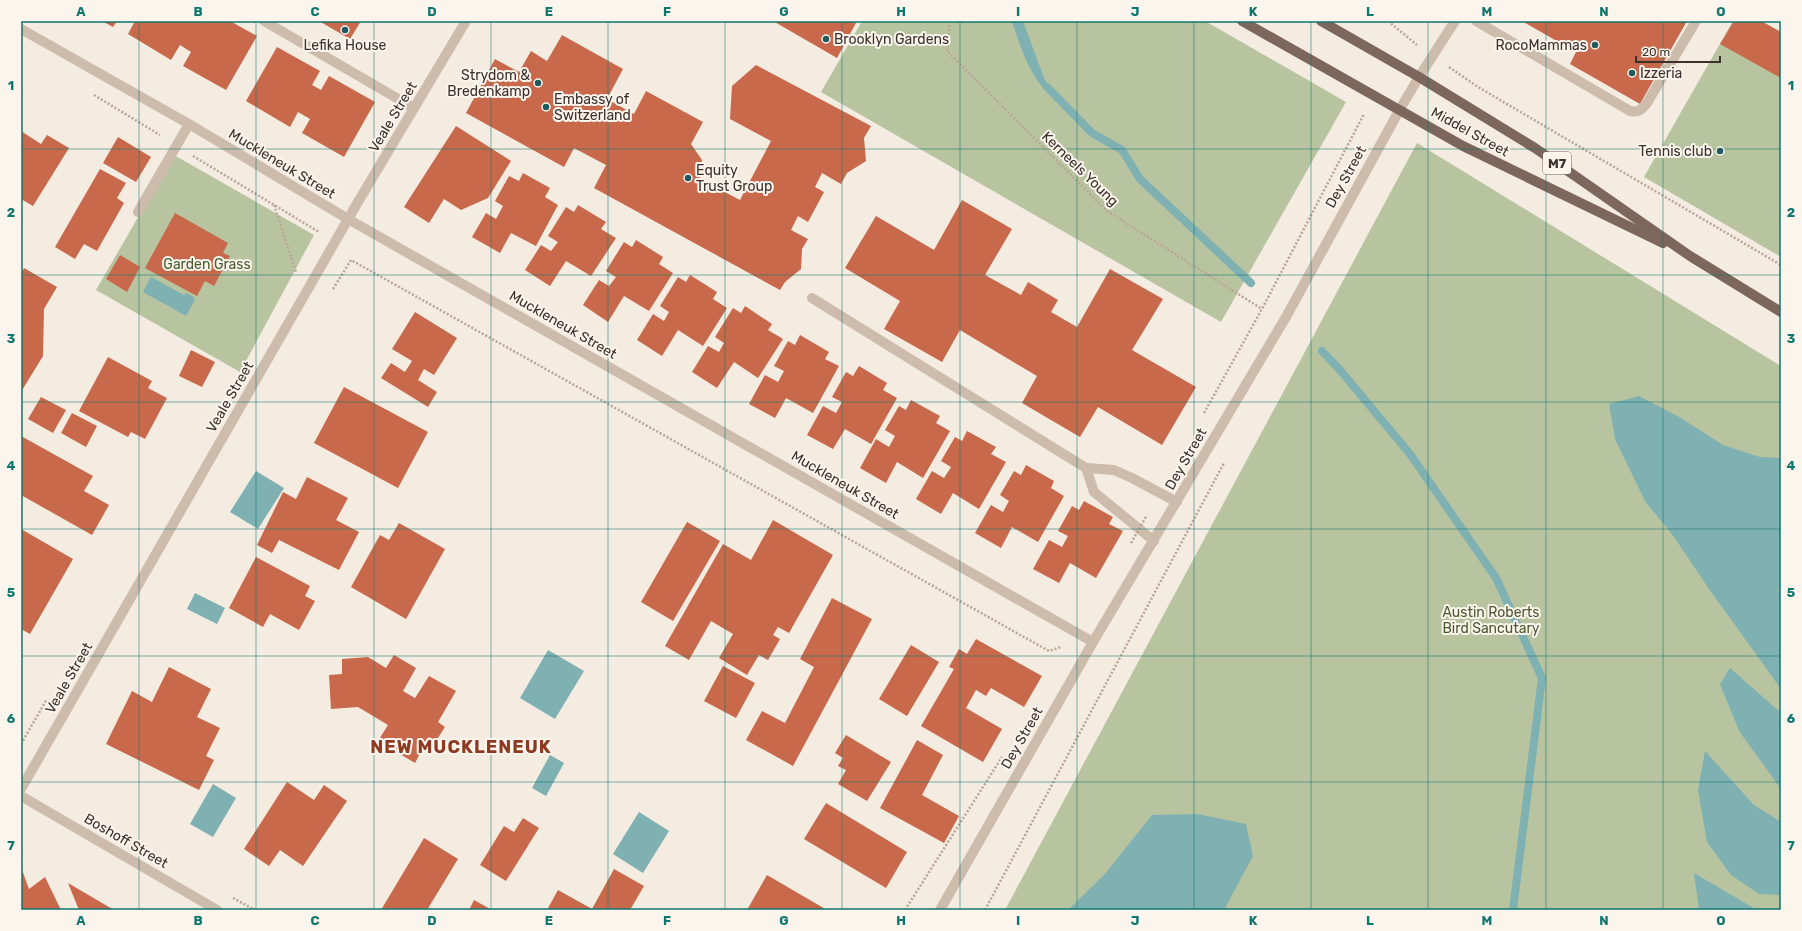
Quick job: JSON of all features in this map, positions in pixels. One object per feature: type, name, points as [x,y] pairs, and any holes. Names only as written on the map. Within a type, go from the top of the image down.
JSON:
[{"type":"main road","name":"Middel Street","points":[[1242,21],[1492,161],[1690,256]]},
{"type":"main road","name":"Middel Street","points":[[1321,21],[1419,77],[1535,148],[1690,256],[1781,312]]},
{"type":"street","points":[[264,21],[414,108]]},
{"type":"street","name":"Veale Street","points":[[21,789],[348,219],[466,21]]},
{"type":"street","name":"Dey Street","points":[[940,910],[1093,642],[1286,317],[1400,109],[1455,21]]},
{"type":"street","points":[[1476,21],[1630,111],[1636,112],[1647,103],[1696,21]]},
{"type":"street","name":"Muckleneuk Street","points":[[21,29],[189,124],[348,219],[1093,642]]},
{"type":"street","points":[[138,212],[189,124]]},
{"type":"street","points":[[812,298],[1086,468],[1114,470],[1177,502]]},
{"type":"street","points":[[1086,468],[1094,492],[1154,541]]},
{"type":"street","name":"Boshoff Street","points":[[21,796],[217,910]]},
{"type":"path","name":"Kerneels Young","points":[[950,21],[947,52],[1107,212],[1262,309]]},
{"type":"path","points":[[1388,21],[1406,37],[1478,87],[1781,265]]},
{"type":"path","points":[[1200,419],[1262,309],[1364,114]]},
{"type":"path","points":[[274,205],[297,276]]},
{"type":"path","points":[[330,294],[351,260],[1049,651]]},
{"type":"path","points":[[985,910],[1226,461]]},
{"type":"path","points":[[1131,543],[1151,508]]},
{"type":"path","points":[[905,910],[1003,756]]},
{"type":"path","points":[[228,894],[255,910]]},
{"type":"green space","points":[[862,21],[1205,21],[1346,102],[1221,322],[821,92]]},
{"type":"green space","name":"Tennis club","points":[[1733,21],[1761,21],[1781,32],[1781,257],[1644,177]]},
{"type":"green space","name":"Austin Roberts Bird Sancutary","points":[[1417,143],[1781,366],[1781,910],[1005,910]]},
{"type":"green space","name":"Garden Grass","points":[[174,155],[314,235],[240,372],[96,290]]},
{"type":"water","points":[[1012,21],[1023,21],[1044,78],[1054,95],[1051,96],[1037,80],[1022,51]]},
{"type":"water","points":[[151,277],[184,295],[186,293],[194,297],[193,299],[195,300],[186,316],[143,292]]},
{"type":"water","points":[[1639,396],[1681,418],[1723,445],[1760,457],[1781,458],[1781,585],[1778,590],[1781,593],[1781,689],[1709,589],[1674,537],[1645,501],[1615,439],[1609,404]]},
{"type":"water","points":[[256,471],[284,488],[258,529],[230,512]]},
{"type":"water","points":[[195,593],[225,608],[217,624],[187,609]]},
{"type":"water","points":[[548,650],[584,671],[555,719],[520,698]]},
{"type":"water","points":[[1730,668],[1781,713],[1781,789],[1739,731],[1720,684]]},
{"type":"water","points":[[1705,751],[1754,805],[1781,822],[1781,895],[1759,894],[1731,875],[1707,842],[1698,790]]},
{"type":"water","points":[[550,755],[564,763],[546,796],[532,788]]},
{"type":"water","points":[[213,784],[236,798],[213,837],[190,824]]},
{"type":"water","points":[[639,812],[669,831],[643,873],[613,854]]},
{"type":"water","points":[[1197,814],[1246,824],[1253,856],[1224,910],[1068,910],[1104,875],[1152,815]]},
{"type":"water","points":[[1694,873],[1757,910],[1699,910]]},
{"type":"building","points":[[102,21],[117,21],[113,27]]},
{"type":"building","points":[[135,21],[200,21],[203,23],[204,21],[230,21],[257,36],[226,90],[183,66],[191,52],[180,45],[171,60],[128,34]]},
{"type":"building","name":"Lefika House","points":[[319,21],[361,21],[350,39]]},
{"type":"building","name":"Brooklyn Gardens","points":[[773,21],[857,21],[837,58]]},
{"type":"building","points":[[1522,21],[1687,21],[1640,104],[1570,64],[1576,52]]},
{"type":"building","points":[[1734,21],[1761,21],[1781,32],[1781,78],[1720,44]]},
{"type":"building","points":[[562,35],[623,69],[607,99],[634,114],[646,91],[703,122],[691,144],[702,160],[700,179],[740,200],[771,141],[730,119],[732,86],[756,65],[871,126],[864,138],[866,161],[847,173],[841,184],[822,173],[815,187],[824,192],[808,222],[798,216],[791,230],[808,239],[802,249],[801,269],[785,282],[780,290],[594,188],[606,165],[574,148],[564,167],[466,113],[495,59],[519,72],[531,51],[547,61]]},
{"type":"building","points":[[277,47],[320,71],[312,85],[321,90],[329,76],[375,102],[344,157],[302,133],[310,119],[298,112],[290,127],[246,101]]},
{"type":"building","points":[[456,126],[511,161],[488,198],[461,210],[444,199],[429,223],[404,207]]},
{"type":"building","points":[[21,131],[41,144],[47,135],[69,148],[33,206],[21,199]]},
{"type":"building","points":[[118,137],[151,157],[136,182],[103,163]]},
{"type":"building","points":[[100,169],[126,183],[117,198],[124,203],[97,251],[84,244],[75,259],[55,247]]},
{"type":"building","points":[[523,173],[550,188],[545,197],[558,205],[536,246],[511,233],[500,253],[472,237],[486,213],[496,219],[503,206],[495,201],[509,176],[519,181]]},
{"type":"building","points":[[962,200],[1012,229],[985,275],[1021,295],[1028,282],[1058,300],[1051,312],[1077,327],[1110,269],[1163,299],[1132,350],[1196,387],[1162,445],[1098,407],[1080,437],[1022,403],[1037,376],[960,330],[942,362],[884,329],[900,301],[845,268],[876,216],[934,250]]},
{"type":"building","points":[[578,205],[606,222],[601,229],[616,238],[591,276],[566,261],[550,286],[525,270],[541,245],[551,251],[558,242],[548,236],[566,207],[574,212]]},
{"type":"building","points":[[175,213],[228,243],[223,253],[230,256],[214,286],[205,281],[197,296],[145,268]]},
{"type":"building","points":[[636,240],[663,257],[659,264],[673,273],[649,311],[624,296],[608,322],[583,305],[599,280],[609,286],[616,277],[606,271],[624,242],[632,247]]},
{"type":"building","points":[[120,255],[140,267],[127,292],[106,279]]},
{"type":"building","points":[[24,268],[57,287],[44,309],[43,356],[21,392],[21,274]]},
{"type":"building","points":[[690,275],[717,292],[713,299],[727,308],[703,346],[678,330],[662,356],[637,340],[653,314],[664,321],[669,312],[660,306],[678,277],[686,282]]},
{"type":"building","points":[[745,306],[772,324],[768,330],[783,339],[758,378],[734,362],[717,388],[692,372],[708,346],[719,352],[724,343],[715,337],[733,308],[741,313]]},
{"type":"building","points":[[415,312],[457,338],[434,375],[424,369],[418,380],[437,392],[428,407],[381,378],[391,363],[405,372],[412,361],[392,349]]},
{"type":"building","points":[[800,335],[829,352],[825,359],[839,366],[813,413],[786,398],[775,418],[749,404],[765,375],[778,382],[784,371],[774,366],[788,341],[795,345]]},
{"type":"building","points":[[191,350],[215,362],[202,387],[179,376]]},
{"type":"building","points":[[108,357],[152,381],[148,388],[167,398],[145,439],[131,432],[128,437],[79,411]]},
{"type":"building","points":[[859,366],[887,383],[883,390],[897,398],[871,444],[845,429],[833,449],[807,435],[823,406],[836,413],[842,402],[832,397],[846,372],[853,376]]},
{"type":"building","points":[[344,387],[428,432],[398,488],[314,443]]},
{"type":"building","points":[[41,397],[66,410],[53,433],[28,419]]},
{"type":"building","points":[[911,400],[940,416],[936,423],[950,431],[923,478],[897,462],[886,483],[860,468],[876,439],[889,447],[895,436],[885,430],[899,406],[906,410]]},
{"type":"building","points":[[72,413],[97,426],[86,447],[61,433]]},
{"type":"building","points":[[967,431],[996,447],[991,454],[1006,462],[979,509],[953,493],[941,514],[916,499],[932,471],[944,478],[951,467],[941,461],[955,437],[962,441]]},
{"type":"building","points":[[21,436],[93,476],[84,491],[109,505],[92,535],[21,495]]},
{"type":"building","points":[[1026,465],[1054,481],[1051,488],[1064,496],[1038,542],[1012,527],[1001,548],[975,533],[991,505],[1003,512],[1009,501],[1000,495],[1014,471],[1021,475]]},
{"type":"building","points":[[307,477],[348,498],[336,520],[359,532],[339,570],[279,540],[272,553],[257,545],[283,492],[296,499]]},
{"type":"building","points":[[1084,501],[1113,517],[1109,524],[1123,531],[1096,578],[1070,563],[1059,583],[1033,569],[1049,540],[1062,547],[1068,536],[1058,531],[1072,506],[1079,510]]},
{"type":"building","points":[[773,520],[833,555],[789,633],[778,627],[773,635],[780,639],[768,660],[759,655],[747,675],[719,658],[733,634],[711,621],[689,660],[665,646],[723,544],[751,560]]},
{"type":"building","points":[[687,522],[720,541],[673,621],[641,602]]},
{"type":"building","points":[[399,523],[445,549],[406,619],[351,587],[380,535],[389,540]]},
{"type":"building","points":[[21,529],[73,559],[30,634],[21,629]]},
{"type":"building","points":[[256,557],[310,586],[305,596],[315,601],[299,630],[270,614],[263,627],[229,608]]},
{"type":"building","points":[[832,598],[872,619],[793,766],[746,740],[762,711],[785,723],[814,667],[800,659]]},
{"type":"building","points":[[976,639],[1042,676],[1024,707],[991,688],[986,696],[976,690],[966,708],[1002,729],[983,762],[921,726],[954,669],[949,667],[959,649],[967,654]]},
{"type":"building","points":[[911,645],[939,662],[907,716],[879,699]]},
{"type":"building","points":[[394,655],[416,668],[403,691],[415,698],[429,676],[456,691],[438,722],[445,727],[436,741],[429,737],[415,763],[378,741],[388,725],[358,707],[331,709],[329,675],[342,674],[342,659],[368,657],[386,668]]},
{"type":"building","points":[[723,666],[755,683],[736,718],[704,701]]},
{"type":"building","points":[[169,667],[211,689],[197,717],[220,728],[206,756],[214,760],[199,790],[106,744],[132,691],[152,702]]},
{"type":"building","points":[[846,735],[891,762],[867,801],[838,784],[846,770],[838,766],[843,758],[835,753]]},
{"type":"building","points":[[917,740],[943,755],[922,795],[959,816],[944,843],[880,808]]},
{"type":"building","points":[[287,782],[314,800],[324,785],[347,801],[303,866],[280,850],[269,866],[244,849]]},
{"type":"building","points":[[826,803],[907,852],[886,888],[804,839]]},
{"type":"building","points":[[523,818],[539,828],[506,881],[480,865],[504,826],[514,832]]},
{"type":"building","points":[[424,838],[458,859],[427,910],[381,910]]},
{"type":"building","points":[[21,867],[29,889],[45,877],[61,910],[21,910]]},
{"type":"building","points":[[614,869],[644,886],[630,910],[547,910],[558,890],[592,909]]},
{"type":"building","points":[[767,875],[827,910],[747,910]]},
{"type":"building","points":[[68,883],[114,910],[79,910]]},
{"type":"building","points":[[474,900],[492,910],[469,910]]},
{"type":"waterway","points":[[1047,87],[1092,133],[1122,150],[1140,179],[1251,283]]},
{"type":"waterway","points":[[1322,351],[1340,370],[1410,454],[1496,578],[1542,678],[1513,910]]},
{"type":"place","name":"Lefika House","points":[[345,30]]},
{"type":"place","name":"Brooklyn Gardens","points":[[826,39]]},
{"type":"place","name":"RocoMammas","points":[[1595,45]]},
{"type":"place","name":"Izzeria","points":[[1632,73]]},
{"type":"place","name":"Strydom & Bredenkamp","points":[[538,83]]},
{"type":"place","name":"Embassy of Switzerland","points":[[546,107]]},
{"type":"place","name":"Tennis club","points":[[1720,151]]},
{"type":"place","name":"Equity Trust Group","points":[[688,178]]},
{"type":"district","name":"NEW MUCKLENEUK","points":[[461,747]]}]
